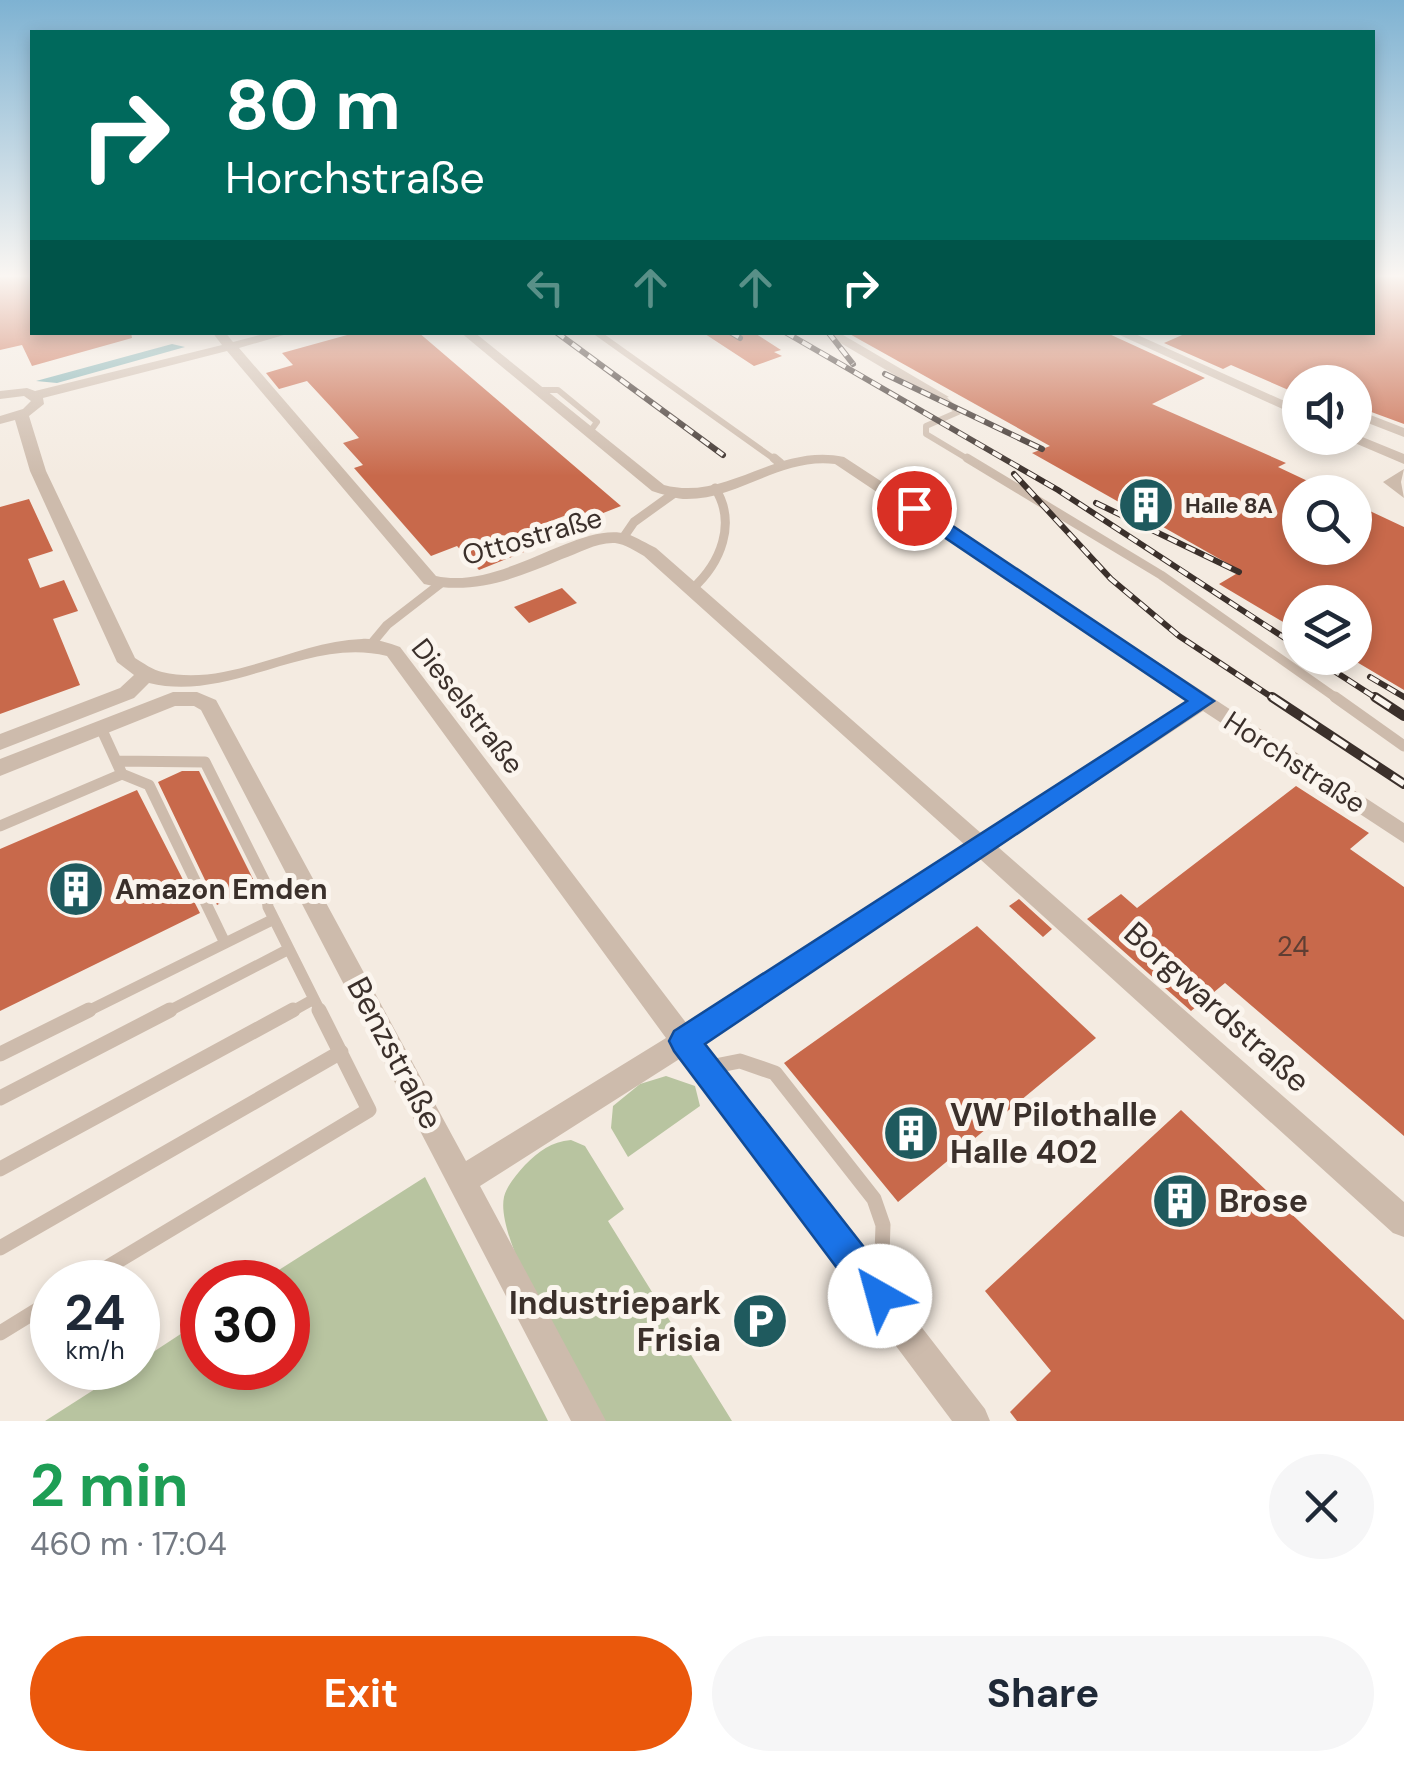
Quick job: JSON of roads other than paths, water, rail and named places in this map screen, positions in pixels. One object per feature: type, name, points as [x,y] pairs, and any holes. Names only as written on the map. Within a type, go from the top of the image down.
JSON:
[{"type":"street","name":"Ottostraße","points":[[227,343],[424,575],[440,584],[474,584],[590,542],[623,538],[650,552],[983,844]]},
{"type":"street","points":[[3,376],[6,393],[38,398],[248,343]]},
{"type":"street","points":[[480,343],[658,488],[673,494],[715,488],[780,463],[818,456],[849,465],[1203,701]]},
{"type":"street","points":[[848,343],[942,396]]},
{"type":"street","points":[[1144,343],[1282,405]]},
{"type":"street","points":[[38,398],[21,415],[1,420],[38,471]]},
{"type":"street","points":[[0,742],[127,693],[147,674],[127,662],[38,471],[21,415]]},
{"type":"street","points":[[1372,420],[1404,436],[1384,451]]},
{"type":"street","points":[[1372,446],[1404,460]]},
{"type":"street","points":[[1404,474],[1391,482],[1404,494]]},
{"type":"street","name":"Dieselstraße","points":[[147,674],[196,679],[227,676],[342,645],[372,643],[402,660],[684,1041]]},
{"type":"street","name":"Benzstraße","points":[[101,728],[166,702],[190,698],[213,709],[589,1421]]},
{"type":"street","name":"Horchstraße","points":[[462,1180],[684,1041],[1203,701],[1404,834]]},
{"type":"street","points":[[0,768],[101,728]]},
{"type":"street","name":"Borgwardstraße","points":[[983,844],[1404,1222]]},
{"type":"street","points":[[684,1041],[973,1421]]},
{"type":"lane","points":[[612,343],[780,463]]},
{"type":"lane","points":[[942,396],[958,412],[926,426],[926,434],[1161,576],[1404,746]]},
{"type":"lane","points":[[692,589],[713,568],[729,513],[727,502],[715,488]]},
{"type":"lane","points":[[623,538],[634,522],[673,494]]},
{"type":"lane","points":[[372,643],[387,621],[423,602],[440,584]]},
{"type":"lane","points":[[101,728],[119,768],[149,786],[225,943]]},
{"type":"lane","points":[[0,826],[119,768],[205,762],[265,882],[274,918],[370,1110],[120,1260]]},
{"type":"lane","points":[[0,1054],[274,918]]},
{"type":"lane","points":[[0,1098],[289,949]]},
{"type":"lane","points":[[0,1169],[314,999]]},
{"type":"lane","points":[[0,1248],[340,1052]]},
{"type":"lane","points":[[705,1068],[729,1060],[752,1060],[775,1072],[874,1199],[883,1225],[880,1296]]},
{"type":"lane","points":[[0,1332],[30,1314]]},
{"type":"water","points":[[172,344],[185,347],[57,383],[36,381]]},
{"type":"railway","points":[[571,343],[723,455]]},
{"type":"railway","points":[[805,343],[1058,490],[1282,636]]},
{"type":"railway","points":[[837,343],[853,364]]},
{"type":"railway","points":[[885,374],[1042,449]]},
{"type":"railway","points":[[1014,474],[1111,579],[1179,636],[1276,700]]},
{"type":"railway","points":[[1096,503],[1239,572]]},
{"type":"railway","points":[[1340,675],[1379,700]]},
{"type":"railway","points":[[1370,677],[1404,697]]},
{"type":"railway","points":[[1272,697],[1404,784]]},
{"type":"railway","points":[[1375,697],[1404,716]]},
{"type":"place","name":"Halle 8A","points":[[1146,505]]},
{"type":"place","name":"Amazon Emden","points":[[76,889]]},
{"type":"place","name":"VW Pilothalle Halle 402","points":[[911,1133]]},
{"type":"place","name":"Brose","points":[[1180,1201]]},
{"type":"place","name":"Industriepark Frisia","points":[[760,1321]]}]
